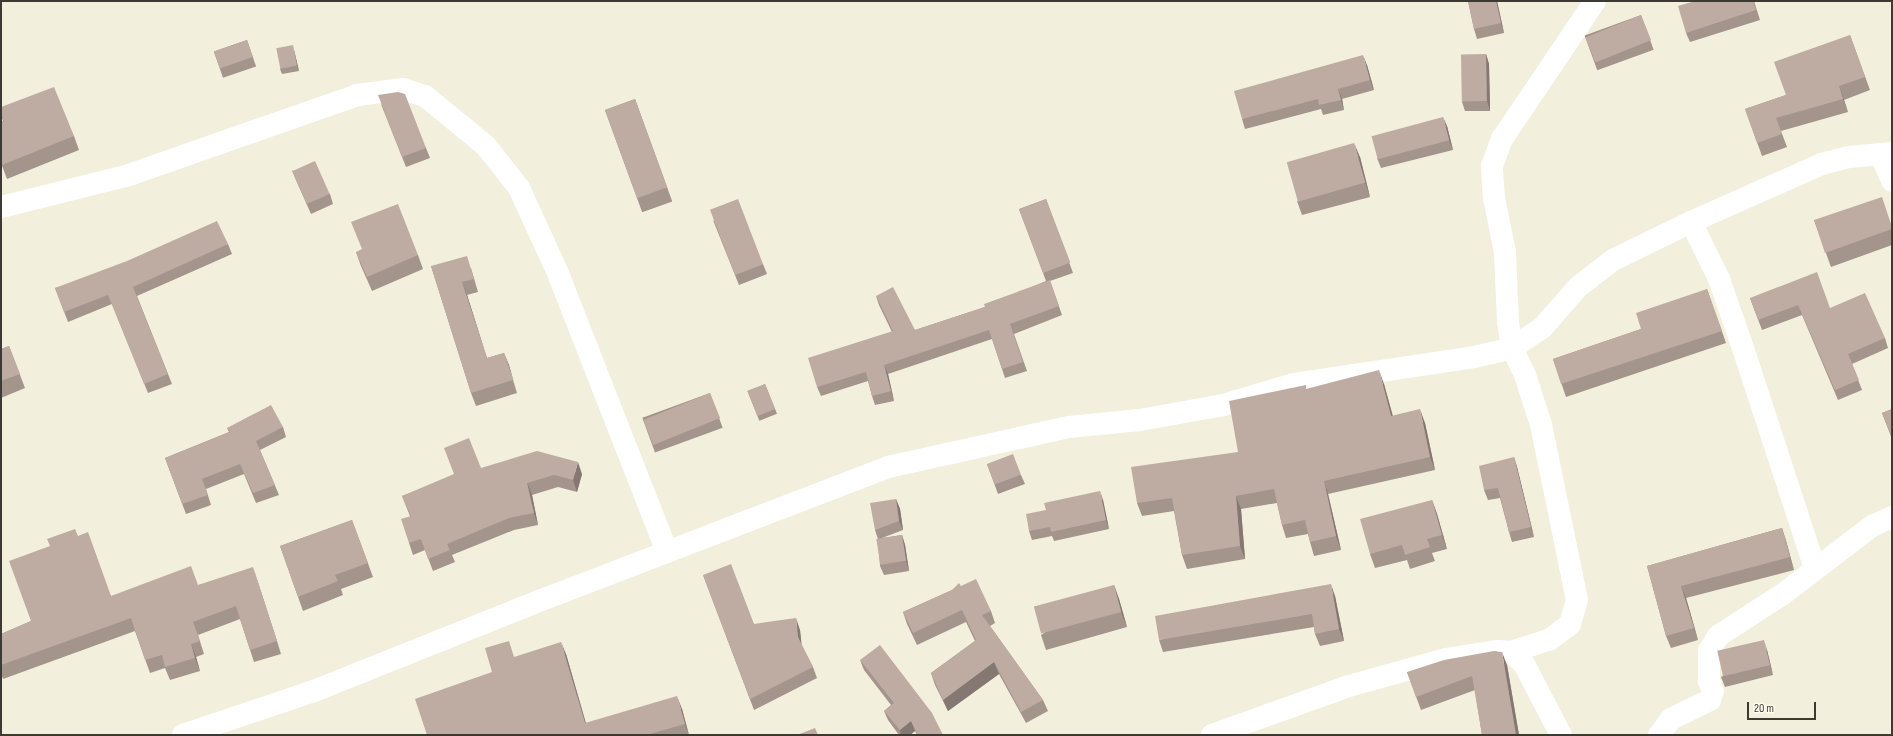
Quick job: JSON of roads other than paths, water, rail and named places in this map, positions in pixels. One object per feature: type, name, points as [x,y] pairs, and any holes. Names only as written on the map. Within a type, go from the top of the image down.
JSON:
[{"type":"street","points":[[1212,735],[1349,686],[1446,659],[1497,651],[1511,652],[1549,640],[1570,624],[1577,600],[1539,418],[1525,375],[1512,348],[1508,322],[1505,252],[1494,198],[1492,166],[1502,139],[1595,1]]},
{"type":"street","points":[[1,207],[129,175],[357,95],[403,89],[425,96],[486,146],[519,188],[557,271],[666,552]]},
{"type":"street","points":[[183,735],[314,691],[666,552],[888,467],[1069,427],[1140,420],[1216,407],[1294,384],[1474,357],[1512,348],[1543,327],[1578,287],[1613,260],[1691,222],[1822,164],[1849,157],[1886,154],[1892,181]]},
{"type":"street","points":[[1691,222],[1718,279],[1741,342],[1815,568]]},
{"type":"street","points":[[1659,735],[1671,719],[1710,700],[1713,691],[1709,681],[1709,651],[1718,636],[1783,594],[1815,568],[1872,526],[1892,517]]},
{"type":"street","points":[[1511,652],[1524,664],[1561,735]]}]
